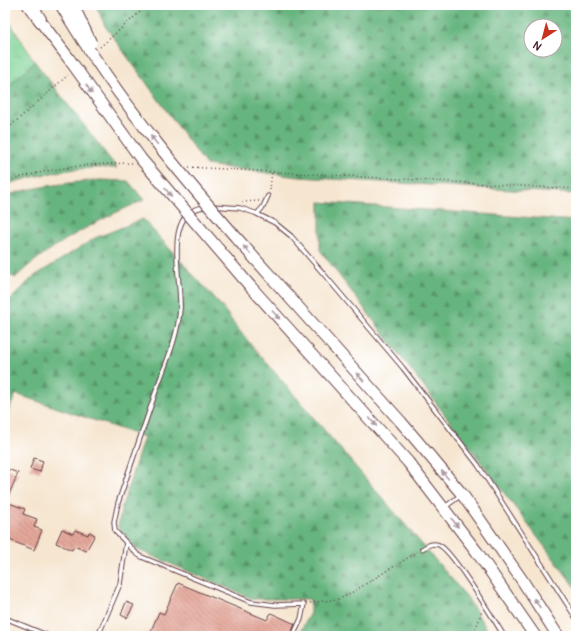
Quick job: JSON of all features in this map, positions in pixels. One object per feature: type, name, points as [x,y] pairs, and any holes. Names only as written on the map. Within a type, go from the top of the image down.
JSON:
[{"type":"main road","points":[[28,5],[67,56],[141,159],[250,286],[408,462],[478,552],[534,636]]},
{"type":"main road","points":[[61,5],[105,74],[165,155],[273,279],[401,422],[462,494],[514,568],[558,636]]},
{"type":"main road","points":[[73,5],[105,74]]},
{"type":"lane","points":[[36,5],[67,56]]},
{"type":"lane","points":[[257,214],[263,207],[268,196]]},
{"type":"lane","points":[[294,636],[301,619],[304,604],[268,605],[251,602],[142,557],[115,531],[114,522],[118,503],[165,366],[177,324],[180,309],[178,253],[180,222],[189,211],[200,207],[230,207],[257,214],[275,223],[291,236],[403,368],[478,465],[576,618]]},
{"type":"lane","points":[[444,508],[462,494]]},
{"type":"lane","points":[[98,636],[120,584],[126,543]]},
{"type":"lane","points":[[422,549],[429,544],[440,545],[453,559],[504,636]]},
{"type":"lane","points":[[5,618],[49,636]]},
{"type":"path","points":[[5,182],[55,168],[87,164],[140,164]]},
{"type":"path","points":[[184,166],[576,189]]},
{"type":"path","points":[[268,196],[272,171]]},
{"type":"path","points":[[304,604],[339,599],[348,595],[422,549]]},
{"type":"path","points":[[473,636],[483,604]]},
{"type":"green space","points":[[96,5],[576,5],[576,194],[299,177],[206,165],[105,26]]},
{"type":"green space","points":[[5,15],[35,62],[5,89]]},
{"type":"green space","points":[[35,62],[117,168],[88,168],[60,171],[5,185],[5,89]]},
{"type":"green space","points":[[100,180],[128,181],[144,200],[93,224],[59,244],[28,266],[15,278],[5,272],[5,196],[40,187]]},
{"type":"green space","points":[[320,202],[576,221],[576,588],[320,250]]},
{"type":"green space","points":[[143,219],[223,308],[237,328],[467,597],[491,636],[426,636],[422,634],[420,636],[298,636],[310,613],[310,599],[253,599],[136,549],[118,527],[122,506],[144,437],[16,394],[5,419],[5,305],[33,277],[95,238]]},
{"type":"building","points":[[34,458],[43,461],[40,472],[30,469]]},
{"type":"building","points":[[5,468],[18,473],[5,504]]},
{"type":"building","points":[[9,503],[25,509],[23,514],[37,519],[34,527],[42,530],[34,550],[5,538],[5,514]]},
{"type":"building","points":[[62,529],[73,534],[75,530],[88,535],[89,532],[95,535],[86,551],[74,546],[72,550],[56,543]]},
{"type":"building","points":[[178,583],[267,620],[271,613],[295,624],[290,636],[157,636],[150,633],[159,612],[164,614]]},
{"type":"building","points":[[126,602],[134,605],[127,618],[121,615]]}]
